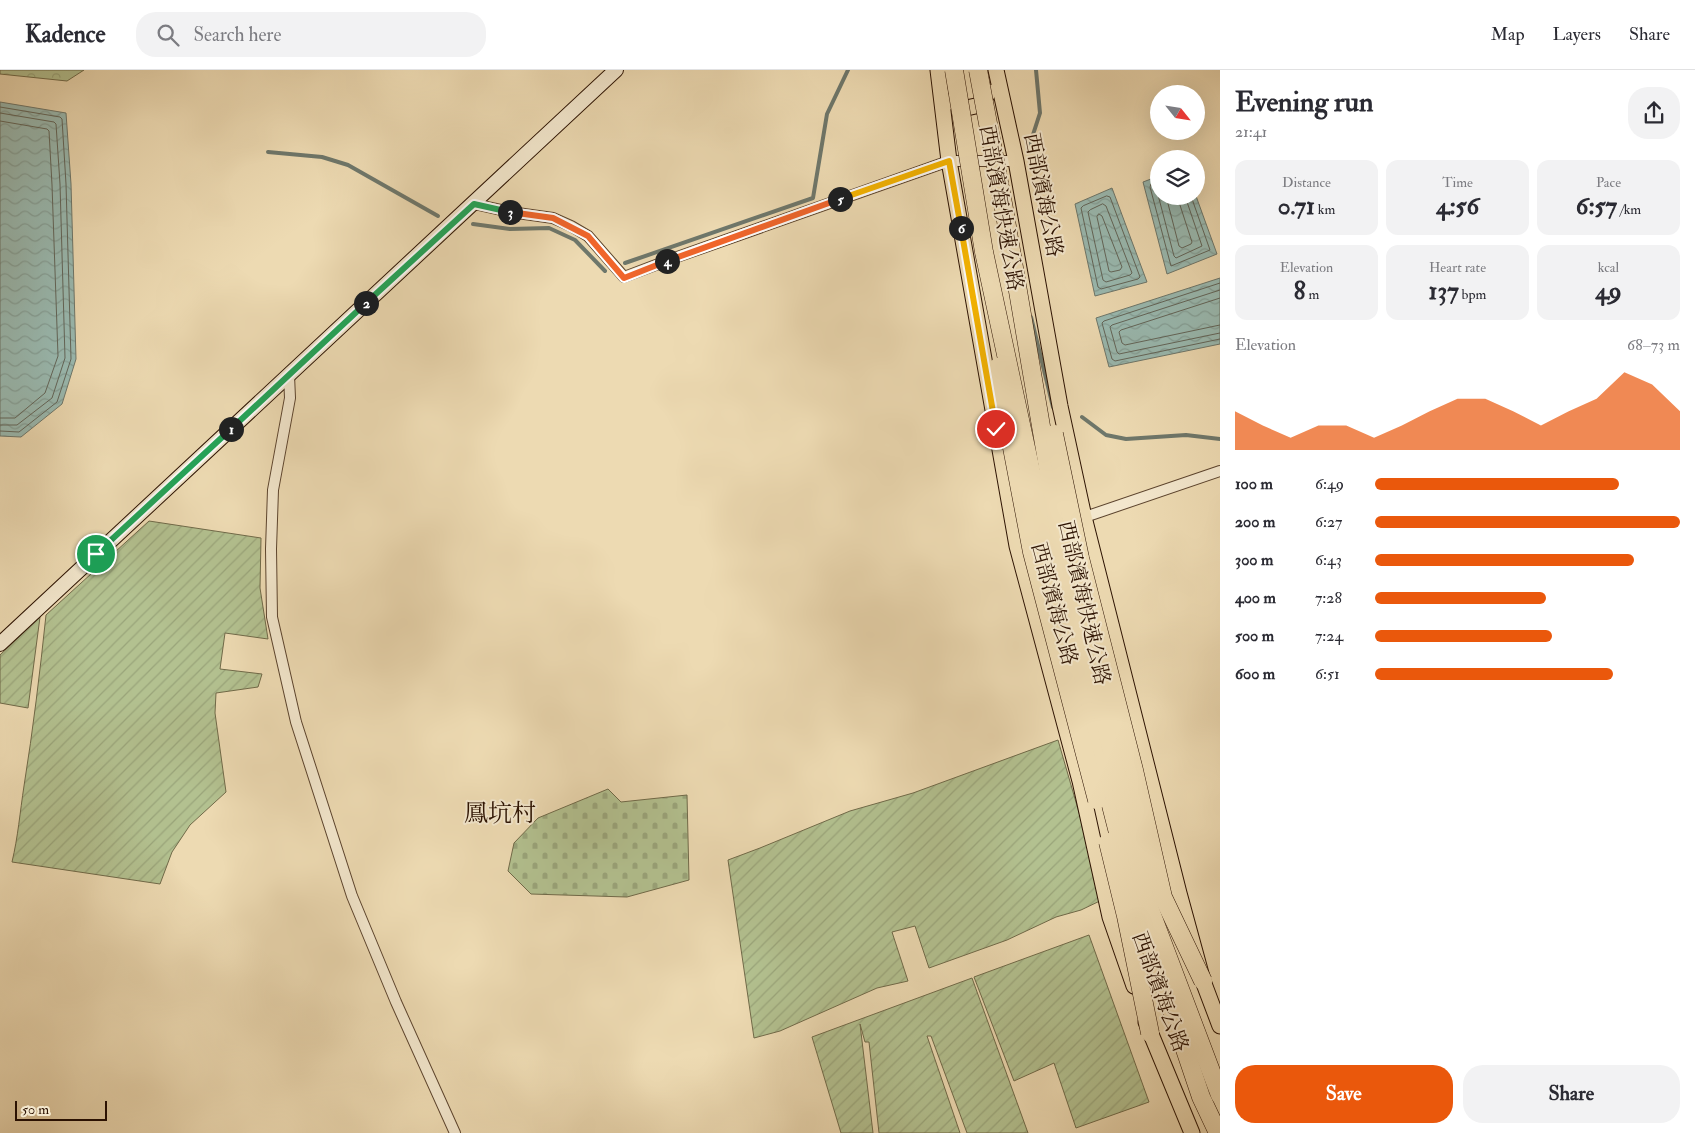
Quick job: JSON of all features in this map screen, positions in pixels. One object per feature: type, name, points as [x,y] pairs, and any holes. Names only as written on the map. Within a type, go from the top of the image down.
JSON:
[{"type":"highway","name":"西部濱海快速公路","points":[[954,70],[984,252],[1051,564],[1080,684],[1137,907],[1201,1097],[1218,1133]]},
{"type":"highway","name":"西部濱海快速公路","points":[[978,70],[1004,209],[1065,567],[1101,705],[1149,907],[1220,1095]]},
{"type":"highway","points":[[1004,209],[1080,558],[1134,770],[1163,897],[1203,981]]},
{"type":"highway","points":[[984,252],[1001,390],[1032,552],[1126,916],[1150,1033]]},
{"type":"main road","points":[[939,76],[952,102],[962,109],[980,105],[989,94],[995,70]]},
{"type":"main road","name":"西部濱海公路","points":[[995,70],[1016,162],[1060,406],[1084,517],[1179,893],[1203,981],[1220,1026]]},
{"type":"main road","name":"西部濱海公路","points":[[939,76],[949,161],[1016,546],[1080,781],[1110,917],[1150,1033],[1192,1133]]},
{"type":"street","points":[[0,644],[616,70]]},
{"type":"street","points":[[474,204],[510,212],[553,218],[570,226],[588,236],[624,278],[696,250],[949,161],[1016,162]]},
{"type":"street","points":[[289,375],[290,398],[273,490],[271,549],[272,617],[296,722],[352,896],[396,1002],[455,1133]]},
{"type":"street","points":[[1016,546],[1084,517],[1220,471]]},
{"type":"green space","points":[[0,70],[84,70],[67,81],[0,74]]},
{"type":"green space","points":[[149,521],[261,538],[260,588],[268,639],[225,633],[220,669],[262,674],[258,687],[216,693],[215,713],[226,792],[190,825],[172,852],[160,884],[12,862],[33,722],[46,615]]},
{"type":"green space","points":[[40,617],[28,708],[0,703],[0,655]]},
{"type":"green space","points":[[1058,740],[1104,899],[1081,910],[1056,917],[1007,940],[929,968],[915,926],[892,932],[908,981],[877,988],[780,1031],[754,1038],[728,860],[850,811],[913,793]]},
{"type":"green space","points":[[608,789],[621,802],[687,795],[689,880],[627,897],[531,894],[508,871],[514,843],[538,818]]},
{"type":"green space","points":[[1089,935],[1149,1102],[1076,1128],[1054,1063],[1014,1081],[974,977]]},
{"type":"green space","points":[[972,978],[1028,1133],[967,1133],[931,1036],[927,1036],[960,1133],[879,1133],[869,1042],[865,1042],[860,1024],[873,1133],[841,1133],[812,1037]]},
{"type":"water","points":[[0,102],[66,113],[71,184],[76,359],[62,404],[21,437],[0,436]]},
{"type":"water","points":[[1150,179],[1150,205],[1199,205],[1217,254],[1167,274],[1143,182]]},
{"type":"water","points":[[1112,188],[1147,282],[1095,296],[1075,204]]},
{"type":"water","points":[[1220,278],[1220,344],[1109,367],[1096,318]]},
{"type":"waterway","points":[[625,263],[813,198],[827,114],[848,70]]},
{"type":"waterway","points":[[1028,150],[1040,113],[1036,70]]},
{"type":"waterway","points":[[268,152],[322,157],[348,165],[438,216]]},
{"type":"waterway","points":[[473,224],[510,229],[549,228],[575,240],[605,271]]},
{"type":"waterway","points":[[1031,317],[1053,407]]},
{"type":"waterway","points":[[1082,417],[1106,435],[1126,439],[1186,435],[1220,439]]},
{"type":"district","name":"鳳坑村","points":[[500,813]]},
{"type":"route","points":[[96,554],[474,204],[510,212],[553,218],[570,226],[588,236],[624,278],[677,257],[949,161],[996,429]]}]
